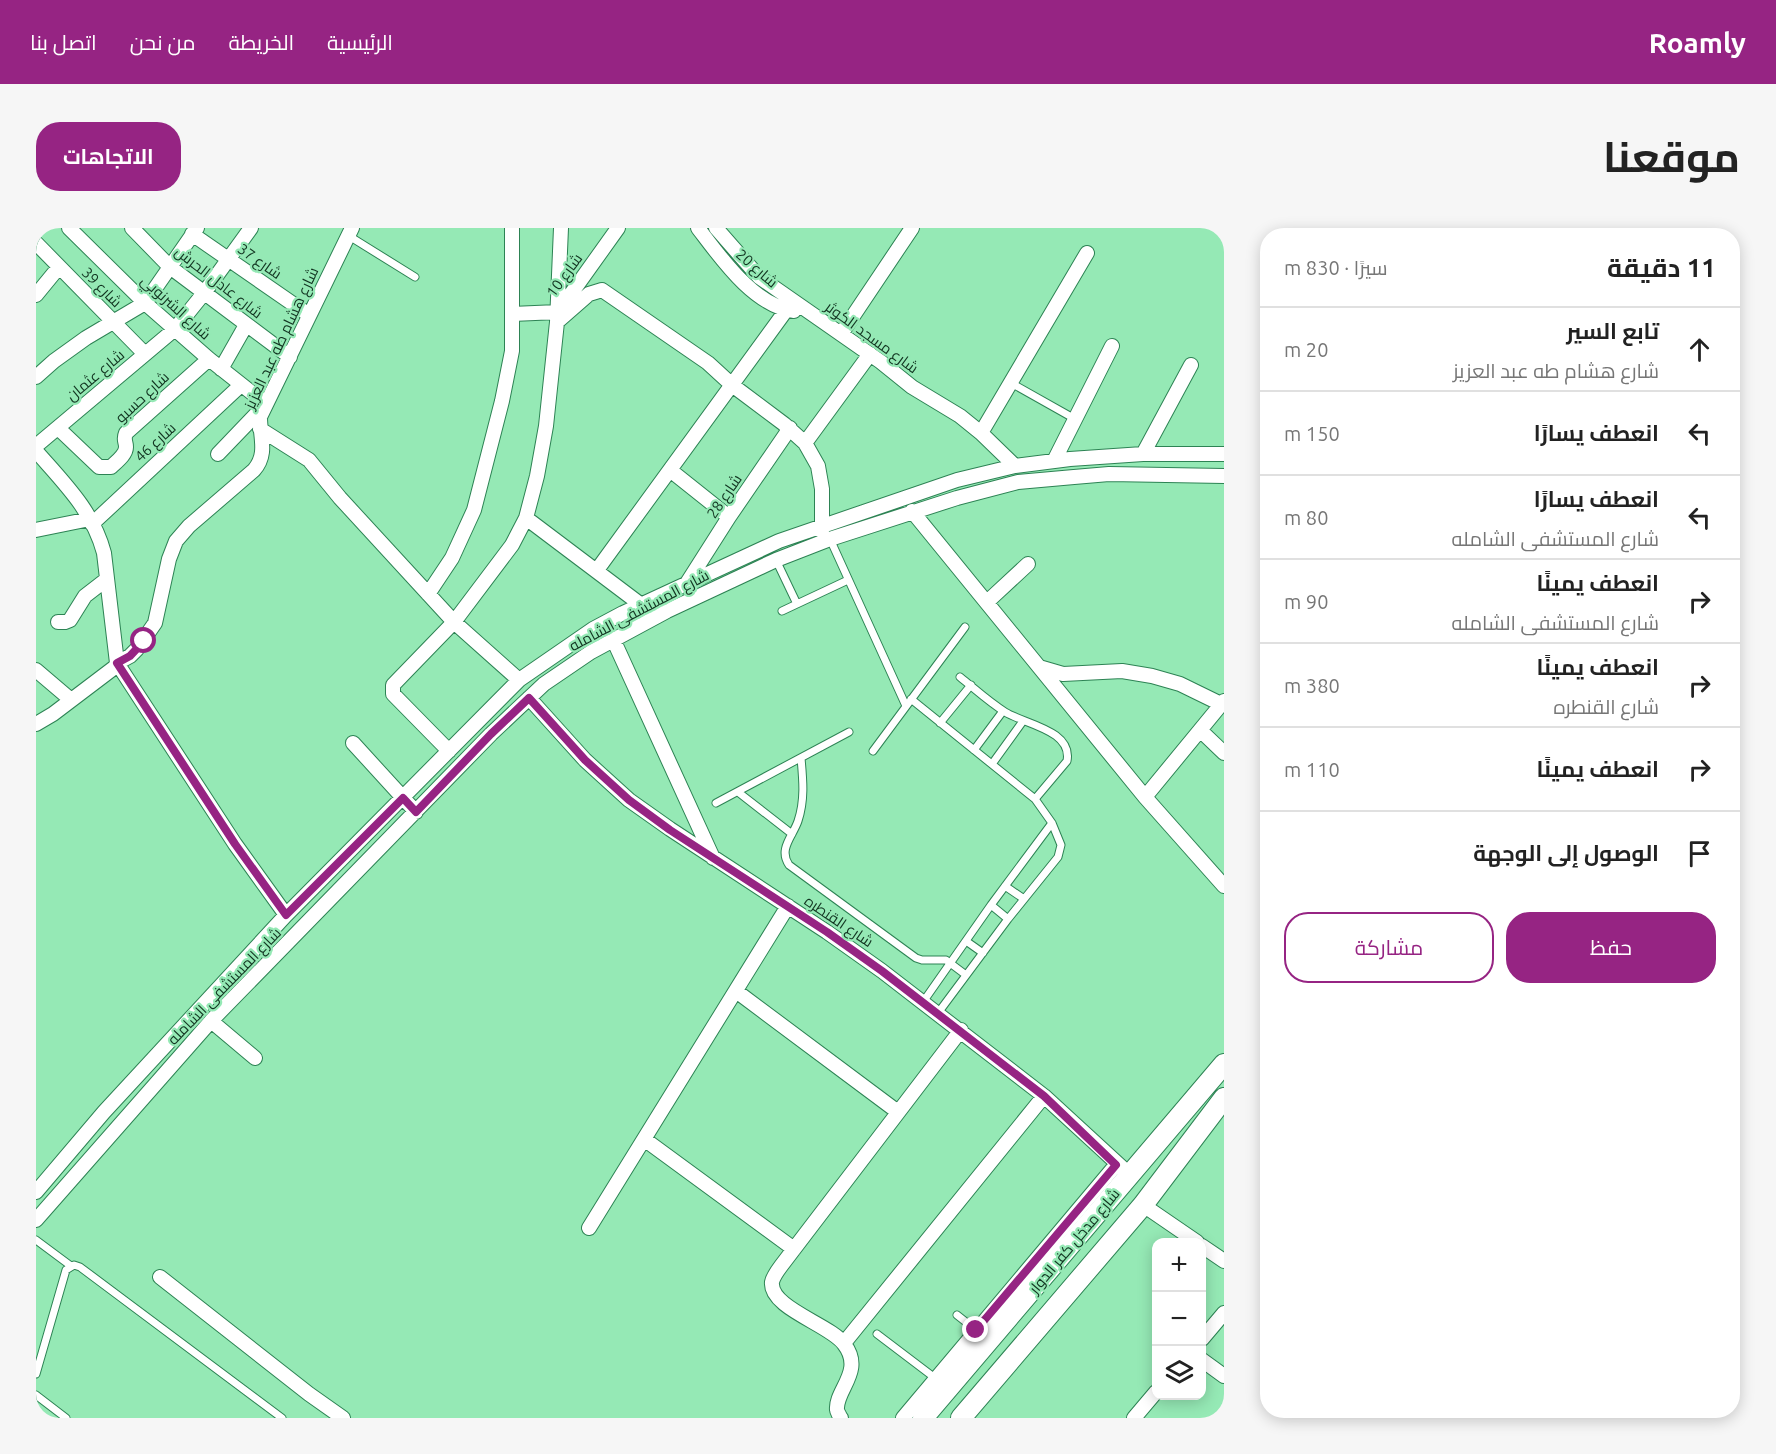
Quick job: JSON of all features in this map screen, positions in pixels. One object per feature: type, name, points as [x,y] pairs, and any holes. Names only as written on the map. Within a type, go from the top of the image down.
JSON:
[{"type":"main road","name":"شارع مدخل كفر الدوار","points":[[923,1418],[942,1383],[1123,1170],[1224,1064]]},
{"type":"main road","name":"شارع مدخل كفر الدوار","points":[[961,1418],[1143,1205],[1224,1098]]},
{"type":"street","name":"شارع الشرنوبي","points":[[69,228],[145,303],[209,359],[266,404]]},
{"type":"street","name":"شارع عادل الحرش","points":[[132,228],[170,267],[290,357]]},
{"type":"street","name":"شارع عثمان","points":[[36,446],[175,329],[251,228]]},
{"type":"street","points":[[428,594],[452,558],[474,510],[492,441],[512,351],[512,228]]},
{"type":"street","points":[[449,751],[393,694],[393,685],[453,622],[512,545],[526,518],[537,476],[546,426],[558,317],[561,228]]},
{"type":"street","name":"شارع 10","points":[[558,317],[618,228]]},
{"type":"street","name":"شارع 20","points":[[698,228],[717,254],[742,280],[767,300],[787,309],[808,310]]},
{"type":"street","name":"شارع مسجد الكوثر","points":[[716,228],[759,277],[870,354],[912,387],[954,412],[981,433],[1015,466]]},
{"type":"street","points":[[842,334],[912,228]]},
{"type":"street","points":[[36,377],[47,366],[86,338],[145,303],[195,231]]},
{"type":"street","name":"شارع 37","points":[[195,231],[229,259],[309,315]]},
{"type":"street","name":"شارع هشام طه عبد العزيز","points":[[36,724],[53,714],[137,649],[155,623],[169,559],[176,541],[182,533],[254,470],[261,460],[263,450],[260,417],[347,231]]},
{"type":"street","name":"شارع 39","points":[[36,243],[145,354]]},
{"type":"street","points":[[981,433],[1087,253]]},
{"type":"street","points":[[36,295],[59,267]]},
{"type":"street","points":[[512,315],[558,317],[589,294],[602,290],[708,363],[732,385],[790,428],[805,443],[818,466],[822,489],[822,525],[826,541]]},
{"type":"street","points":[[597,570],[787,309]]},
{"type":"street","points":[[221,369],[246,325]]},
{"type":"street","points":[[1054,461],[1112,346]]},
{"type":"street","points":[[805,443],[870,354]]},
{"type":"street","points":[[36,356],[47,366]]},
{"type":"street","name":"شارع حسبو","points":[[58,428],[99,467],[111,467],[125,453],[126,433],[209,359]]},
{"type":"street","points":[[1143,454],[1191,365]]},
{"type":"street","name":"شارع 46","points":[[91,521],[241,385]]},
{"type":"street","points":[[218,454],[266,404]]},
{"type":"street","name":"شارع 28","points":[[687,583],[790,428]]},
{"type":"street","points":[[260,429],[309,460],[340,498],[453,622],[519,680]]},
{"type":"street","points":[[36,451],[73,492],[99,536],[104,553],[117,663],[235,844],[286,915]]},
{"type":"street","name":"شارع المستشفى الشامله","points":[[36,1192],[104,1112],[286,915],[519,680],[593,629],[640,604],[779,541],[957,480],[1015,466],[1054,461],[1143,454],[1224,454]]},
{"type":"street","points":[[670,470],[729,517]]},
{"type":"street","name":"شارع المستشفى الشامله","points":[[36,1220],[211,1021],[491,734],[529,698],[572,663],[613,639],[712,589],[776,560],[912,511],[1018,482],[1109,474],[1224,476]]},
{"type":"street","points":[[912,511],[1145,797],[1224,886]]},
{"type":"street","points":[[526,518],[640,604]]},
{"type":"street","points":[[36,530],[91,521]]},
{"type":"street","points":[[987,602],[1028,564]]},
{"type":"street","points":[[58,622],[70,620],[85,596],[107,579]]},
{"type":"street","points":[[613,639],[713,858]]},
{"type":"street","points":[[1039,667],[1063,674],[1122,671],[1152,676],[1180,684],[1223,703],[1145,797]]},
{"type":"street","points":[[36,670],[70,699]]},
{"type":"street","name":"شارع القنطره","points":[[529,698],[606,781],[649,816],[836,938],[961,1030],[1044,1096],[1123,1170]]},
{"type":"street","points":[[1200,730],[1224,753]]},
{"type":"street","points":[[353,743],[416,812]]},
{"type":"street","points":[[589,1228],[788,906]]},
{"type":"street","points":[[736,991],[898,1112]]},
{"type":"street","points":[[211,1021],[255,1058]]},
{"type":"street","points":[[841,1418],[837,1410],[838,1402],[851,1371],[850,1358],[844,1343],[824,1328],[797,1313],[775,1294],[772,1282],[781,1266],[961,1030]]},
{"type":"street","points":[[844,1343],[1044,1096]]},
{"type":"street","points":[[644,1139],[794,1249]]},
{"type":"street","points":[[1143,1205],[1191,1238]]},
{"type":"street","points":[[1206,1249],[1224,1261]]},
{"type":"street","points":[[160,1277],[343,1418]]},
{"type":"street","points":[[1206,1334],[1224,1313]]},
{"type":"street","points":[[1206,1363],[1224,1376]]},
{"type":"street","points":[[903,1418],[942,1383]]},
{"type":"street","points":[[1134,1418],[1152,1397]]},
{"type":"lane","points":[[347,231],[415,277]]},
{"type":"lane","points":[[1011,383],[1075,419]]},
{"type":"lane","points":[[826,541],[909,703],[940,723],[1035,800],[1052,822],[1061,845],[1058,857],[1008,919],[938,1013]]},
{"type":"lane","points":[[776,560],[797,604]]},
{"type":"lane","points":[[782,611],[848,580]]},
{"type":"lane","points":[[873,752],[964,627]]},
{"type":"lane","points":[[960,677],[1003,711],[1023,722],[1050,731],[1061,742],[1068,756],[1065,764],[1035,800]]},
{"type":"lane","points":[[940,723],[971,685]]},
{"type":"lane","points":[[974,750],[1003,711]]},
{"type":"lane","points":[[992,764],[1023,722]]},
{"type":"lane","points":[[716,803],[849,732]]},
{"type":"lane","points":[[801,758],[803,798],[799,818],[785,849],[786,861],[789,865],[916,958],[940,959],[951,963],[966,975]]},
{"type":"lane","points":[[738,792],[792,834]]},
{"type":"lane","points":[[923,1002],[1052,822]]},
{"type":"lane","points":[[1005,886],[1024,899]]},
{"type":"lane","points":[[991,905],[1008,919]]},
{"type":"lane","points":[[966,941],[983,953]]},
{"type":"lane","points":[[36,1240],[71,1266],[80,1267],[282,1418]]},
{"type":"lane","points":[[36,1374],[65,1273],[71,1266]]},
{"type":"lane","points":[[957,1315],[983,1335]]},
{"type":"lane","points":[[877,1334],[942,1383]]},
{"type":"lane","points":[[36,1395],[66,1418]]},
{"type":"route","points":[[144,641],[130,656],[117,663],[235,844],[286,915],[403,798],[416,812],[529,698],[606,781],[649,816],[827,932],[961,1030],[1044,1096],[1116,1165],[976,1330]]}]
